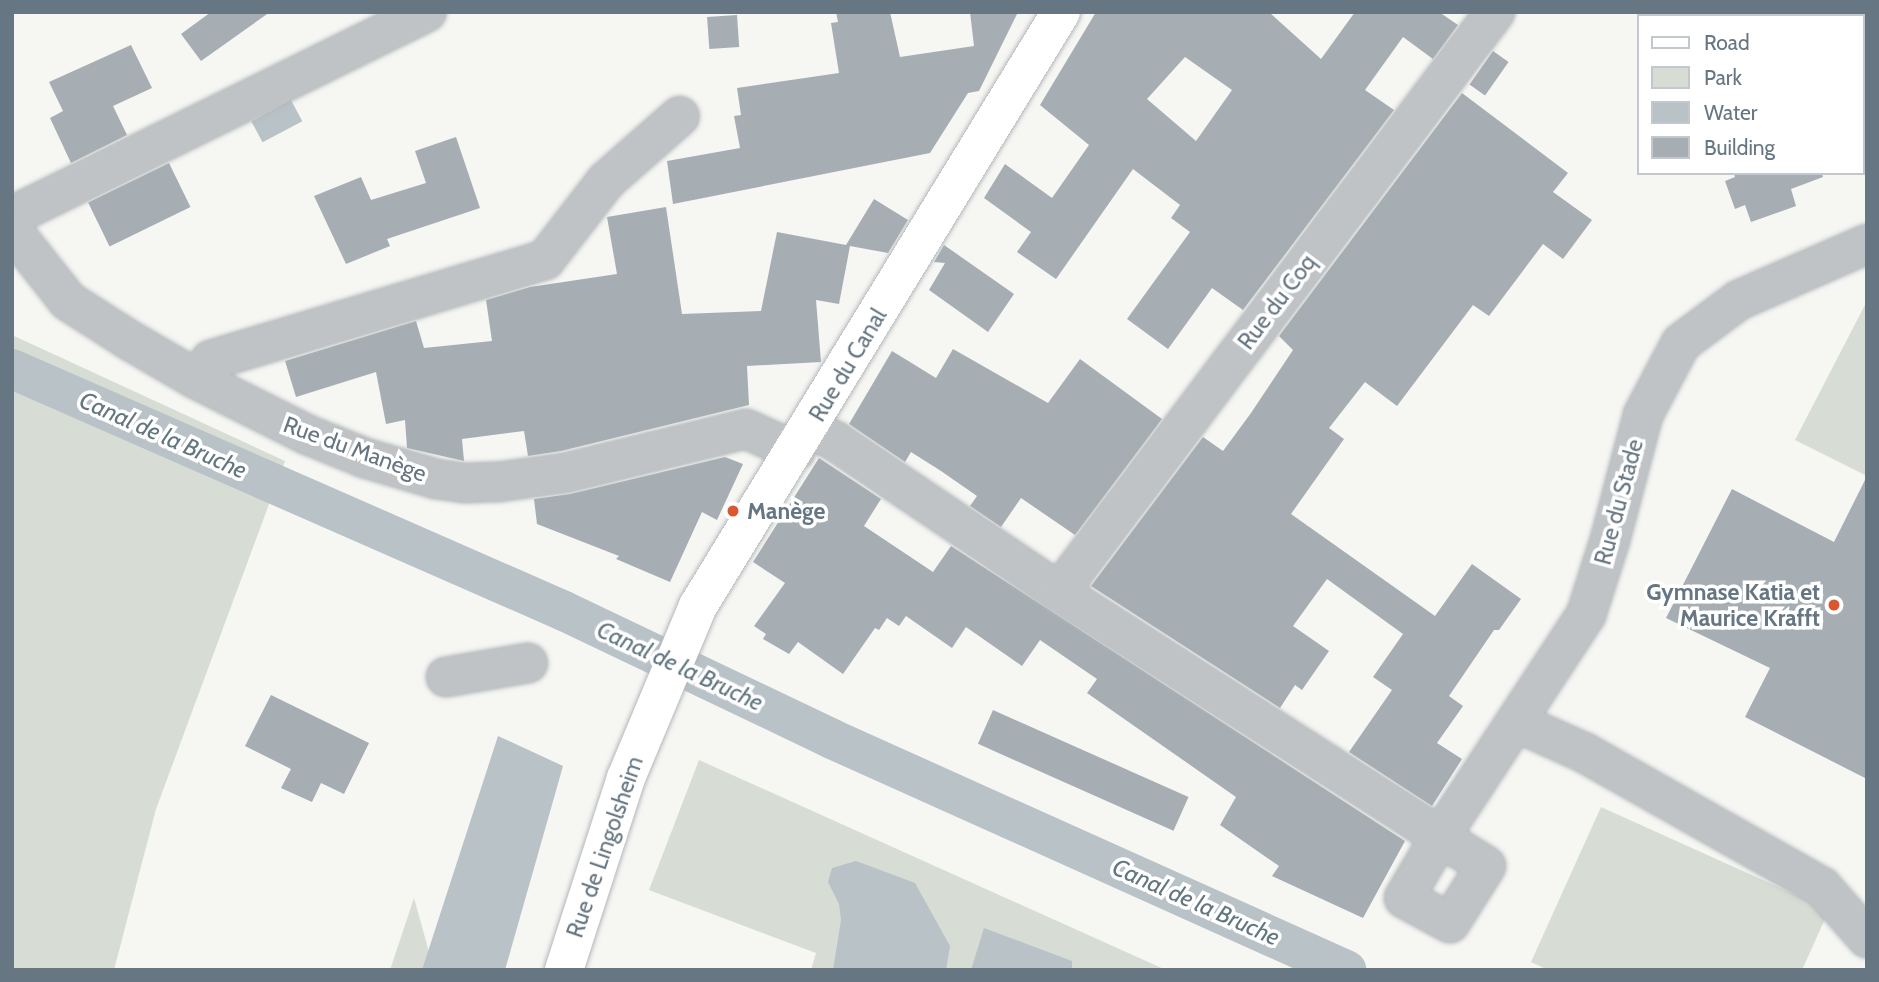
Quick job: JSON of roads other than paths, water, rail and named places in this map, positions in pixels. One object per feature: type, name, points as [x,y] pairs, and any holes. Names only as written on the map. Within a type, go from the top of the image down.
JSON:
[{"type":"main road","name":"Rue du Canal","points":[[655,709],[687,628],[734,544],[802,439],[1061,12]]},
{"type":"main road","name":"Rue de Lingolsheim","points":[[564,970],[626,778],[655,709]]},
{"type":"street","points":[[12,216],[427,12]]},
{"type":"street","name":"Rue du Coq","points":[[1059,593],[1495,12]]},
{"type":"street","points":[[196,379],[211,360],[545,260],[606,181],[680,116]]},
{"type":"street","name":"Rue du Manège","points":[[12,230],[68,301],[196,379],[262,414],[365,457],[436,479],[465,483],[565,473],[746,429],[802,439]]},
{"type":"street","name":"Rue du Stade","points":[[1059,593],[1440,837],[1586,615],[1610,540],[1643,415],[1681,343],[1739,300],[1867,244]]},
{"type":"street","points":[[802,439],[835,441],[1059,593]]},
{"type":"street","points":[[446,677],[528,663]]},
{"type":"street","points":[[1516,722],[1585,752],[1822,887],[1867,938]]},
{"type":"water","points":[[291,100],[302,121],[263,142],[251,121]]},
{"type":"water","points":[[498,736],[563,766],[505,970],[422,970]]},
{"type":"water","points":[[856,861],[915,883],[950,946],[946,970],[833,970],[841,920],[839,904],[828,882],[832,868]]},
{"type":"water","points":[[984,928],[1072,961],[1072,970],[971,970]]},
{"type":"waterway","name":"Canal de la Bruche","points":[[12,369],[564,611],[832,739],[1346,970]]},
{"type":"place","name":"Manège","points":[[733,511]]},
{"type":"place","name":"Gymnase Katia et Maurice Krafft","points":[[1834,605]]}]
